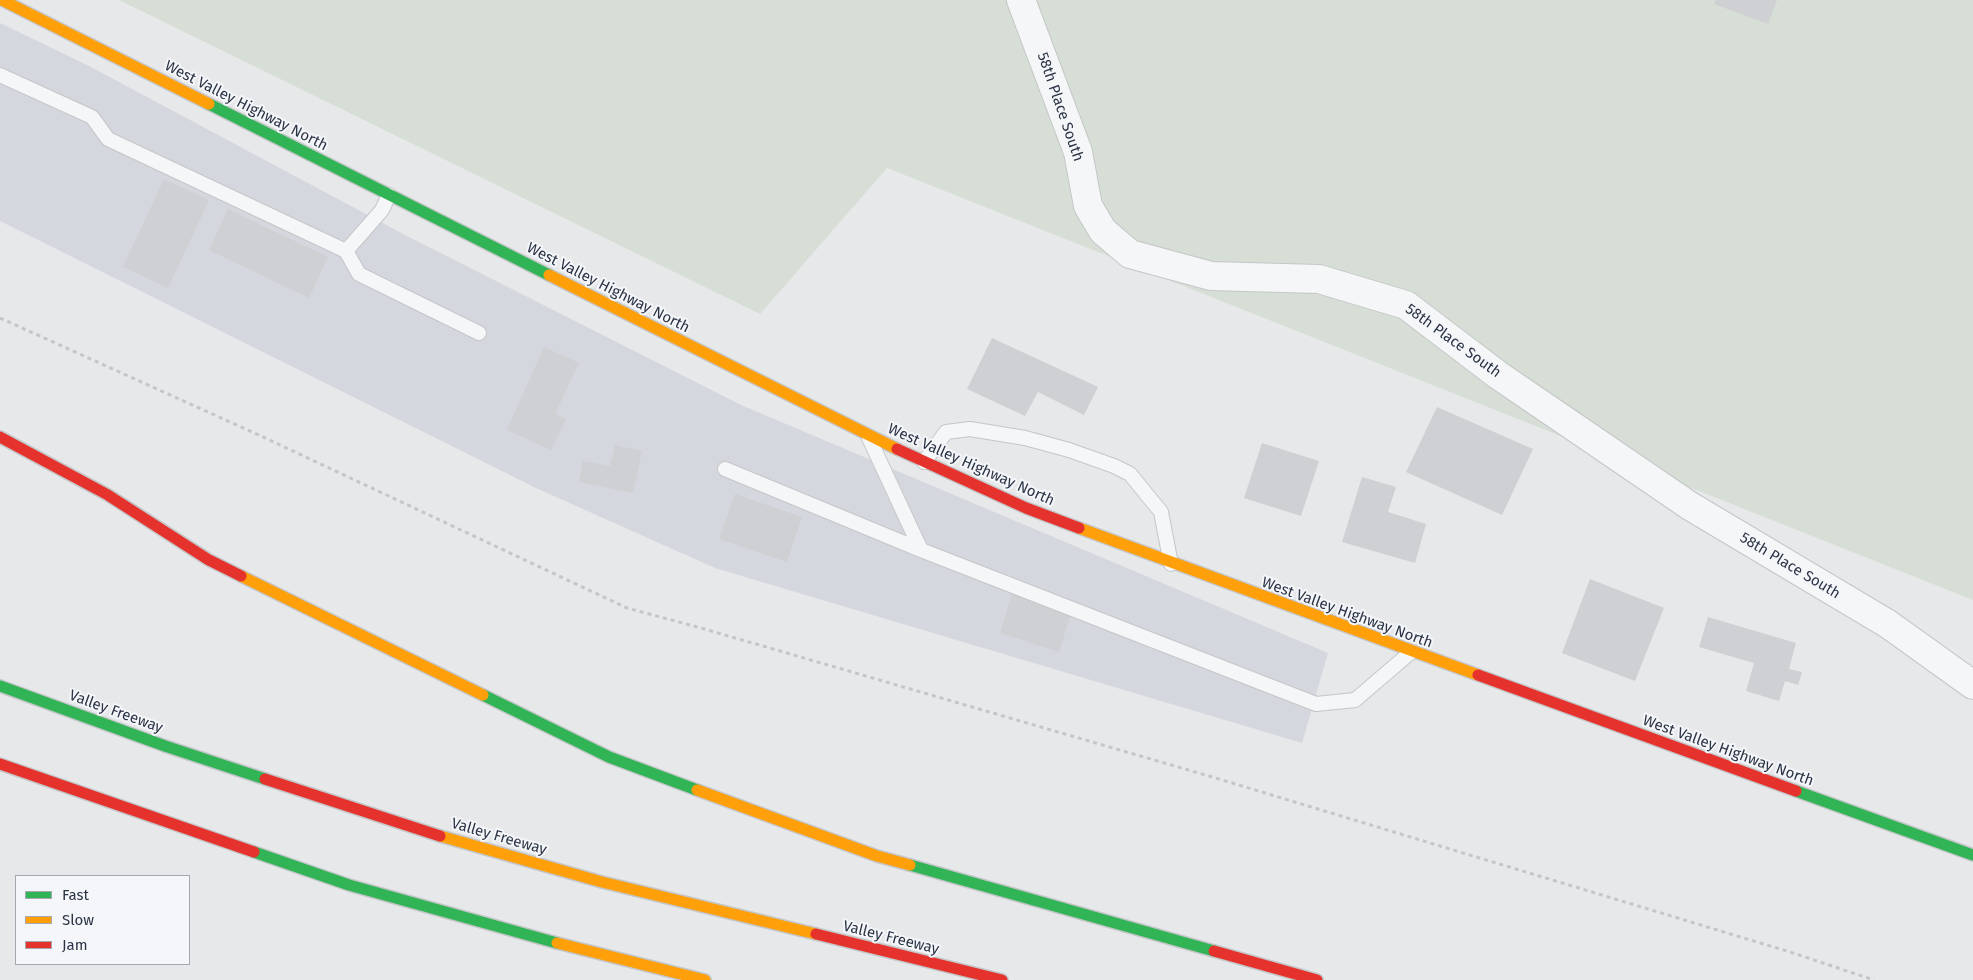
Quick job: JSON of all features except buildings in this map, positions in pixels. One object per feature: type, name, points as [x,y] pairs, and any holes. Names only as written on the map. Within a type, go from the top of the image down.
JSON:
[{"type":"main road","name":"West Valley Highway North","points":[[2,0],[867,435],[1026,508],[1171,564],[1973,856]]},
{"type":"main road","points":[[0,437],[108,494],[209,560],[609,757],[877,856],[1317,980]]},
{"type":"main road","name":"Valley Freeway","points":[[0,686],[174,749],[446,838],[602,882],[1002,980]]},
{"type":"main road","points":[[0,764],[349,885],[587,951],[706,980]]},
{"type":"street","name":"58th Place South","points":[[1021,0],[1078,152],[1088,206],[1103,231],[1130,254],[1211,276],[1319,279],[1406,305],[1506,380],[1690,506],[1888,624],[1973,685]]},
{"type":"lane","points":[[0,74],[92,117],[108,139],[346,251],[359,274],[478,333]]},
{"type":"lane","points":[[346,251],[382,210],[389,195]]},
{"type":"lane","points":[[924,462],[946,432],[970,429],[1026,438],[1069,450],[1114,466],[1130,474],[1161,512],[1171,564]]},
{"type":"lane","points":[[867,435],[921,550]]},
{"type":"lane","points":[[725,469],[921,550],[1316,704],[1355,700],[1411,652]]},
{"type":"path","points":[[0,318],[261,436],[627,608],[702,628],[1210,776],[1790,952],[1874,980]]},
{"type":"shaded area","points":[[119,0],[1973,0],[1973,600],[887,168],[760,314]]},
{"type":"shaded area","points":[[0,23],[89,66],[407,236],[741,405],[1328,653],[1302,743],[715,568],[536,488],[0,221]]},
{"type":"traffic: fast","points":[[209,104],[549,275]]},
{"type":"traffic: fast","points":[[0,686],[165,746],[265,779]]},
{"type":"traffic: fast","points":[[483,695],[609,757],[697,790]]},
{"type":"traffic: fast","points":[[1796,791],[1973,855]]},
{"type":"traffic: fast","points":[[254,852],[349,885],[557,943]]},
{"type":"traffic: fast","points":[[910,865],[1214,951]]},
{"type":"traffic: slow","points":[[2,0],[209,104]]},
{"type":"traffic: slow","points":[[549,275],[897,449]]},
{"type":"traffic: slow","points":[[1079,528],[1478,675]]},
{"type":"traffic: slow","points":[[241,576],[483,695]]},
{"type":"traffic: slow","points":[[697,790],[877,856],[910,865]]},
{"type":"traffic: slow","points":[[440,836],[602,882],[816,934]]},
{"type":"traffic: slow","points":[[557,943],[705,980]]},
{"type":"traffic: jam","points":[[0,437],[108,495],[209,560],[241,576]]},
{"type":"traffic: jam","points":[[897,449],[1026,508],[1079,528]]},
{"type":"traffic: jam","points":[[1478,675],[1796,791]]},
{"type":"traffic: jam","points":[[0,764],[254,852]]},
{"type":"traffic: jam","points":[[265,779],[440,836]]},
{"type":"traffic: jam","points":[[816,934],[1002,980]]},
{"type":"traffic: jam","points":[[1214,951],[1317,980]]}]
